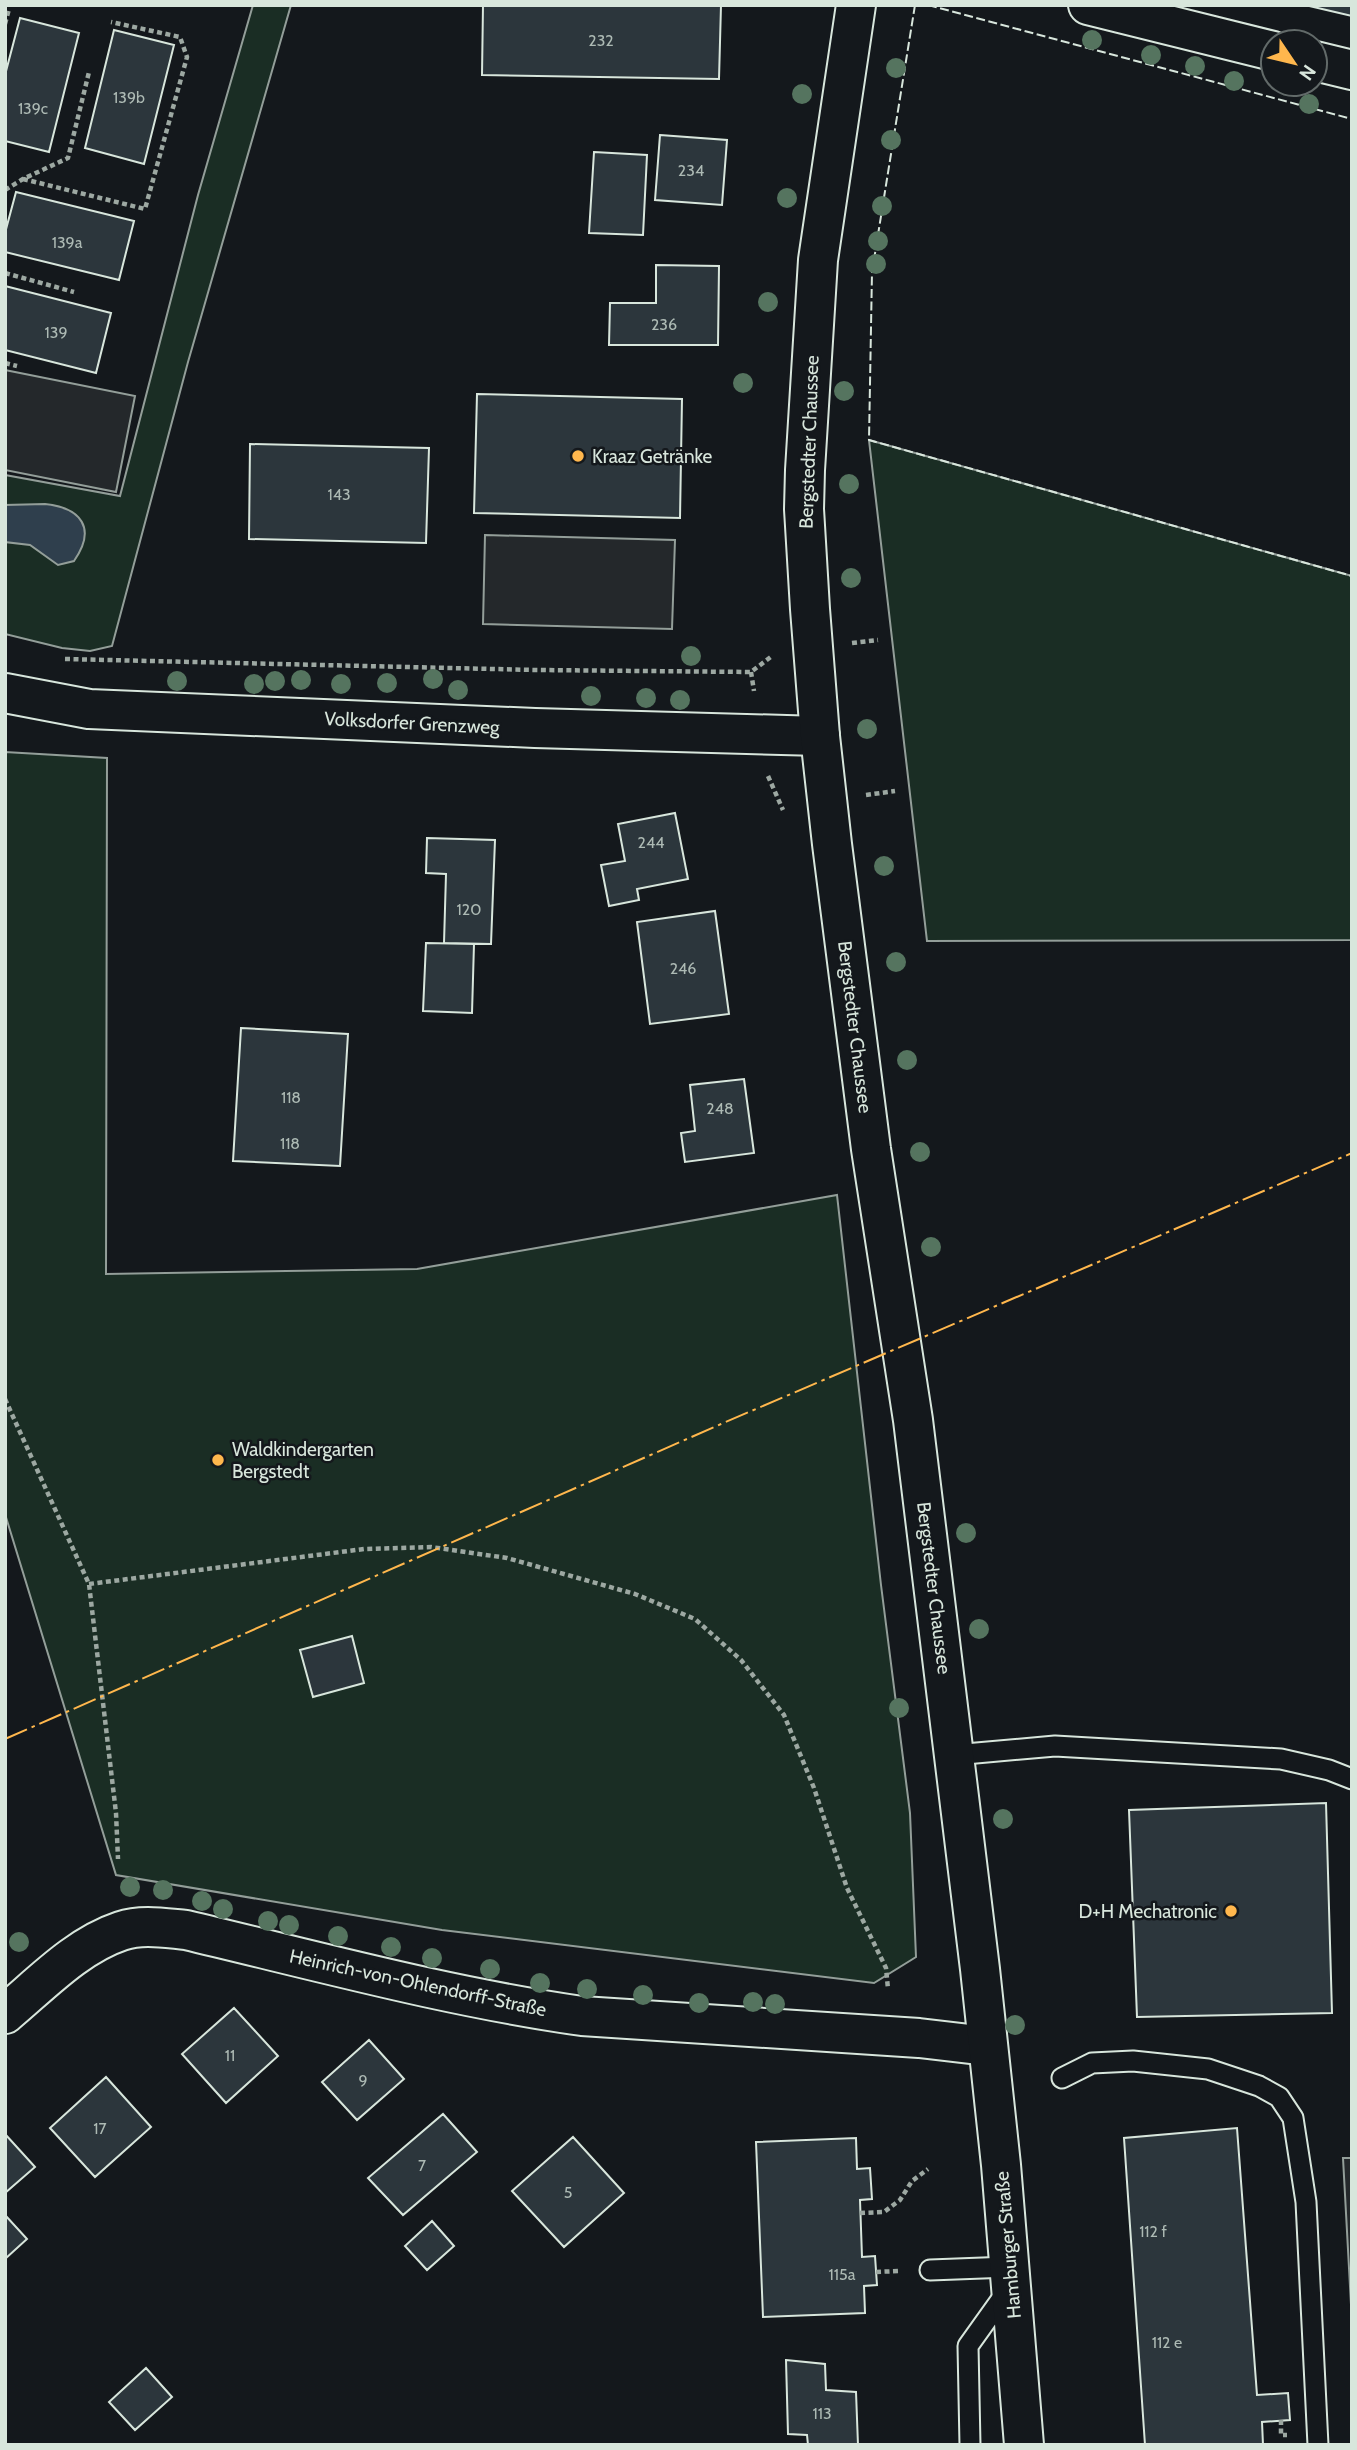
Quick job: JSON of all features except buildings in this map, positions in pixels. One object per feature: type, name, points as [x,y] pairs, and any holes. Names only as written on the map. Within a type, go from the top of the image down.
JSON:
[{"type":"main road","name":"Bergstedter Chaussee","points":[[856,5],[818,260],[804,509],[820,736],[869,1135],[913,1420],[987,2046]]},
{"type":"main road","points":[[1088,5],[1259,48]]},
{"type":"main road","points":[[1329,64],[1352,70]]},
{"type":"main road","name":"Volksdorfer Grenzweg","points":[[5,693],[89,709],[535,728],[820,736]]},
{"type":"main road","name":"Heinrich-von-Ohlendorff-Straße","points":[[5,2014],[79,1953],[121,1931],[150,1926],[186,1930],[452,1994],[531,2009],[582,2016],[905,2037],[987,2046]]},
{"type":"main road","name":"Hamburger Straße","points":[[987,2046],[994,2095],[1024,2445]]},
{"type":"lane","points":[[954,1755],[1055,1746],[1281,1759],[1329,1770],[1352,1779]]},
{"type":"lane","points":[[1062,2078],[1092,2063],[1133,2061],[1208,2069],[1259,2085],[1279,2097],[1293,2118],[1306,2202],[1318,2445]]},
{"type":"lane","points":[[930,2270],[1010,2277],[968,2346],[970,2445]]},
{"type":"path","points":[[5,24],[9,9]]},
{"type":"path","points":[[23,179],[145,209],[187,57],[180,37],[111,22]]},
{"type":"path","points":[[5,190],[68,158],[89,72]]},
{"type":"path","points":[[5,273],[74,292]]},
{"type":"path","points":[[5,363],[16,366]]},
{"type":"path","points":[[59,658],[495,670],[751,672],[781,650]]},
{"type":"path","points":[[5,1399],[89,1584],[116,1813],[118,1859]]},
{"type":"path","points":[[89,1584],[365,1549],[431,1547],[507,1558],[635,1594],[695,1619],[741,1660],[785,1715],[814,1788],[847,1888],[886,1968],[888,1989]]},
{"type":"path","points":[[860,2213],[884,2212],[900,2200],[912,2181],[928,2169]]},
{"type":"green space","points":[[253,5],[291,5],[188,362],[112,646],[90,651],[62,648],[5,634],[5,475],[120,496],[198,195]]},
{"type":"green space","points":[[869,440],[1352,576],[1352,940],[927,941]]},
{"type":"green space","points":[[5,752],[107,758],[106,1274],[417,1269],[837,1195],[910,1813],[916,1957],[874,1983],[442,1930],[116,1875],[5,1514]]},
{"type":"shaded area","points":[[5,370],[135,396],[116,492],[5,470]]},
{"type":"shaded area","points":[[485,535],[675,540],[672,629],[483,624]]},
{"type":"shaded area","points":[[1343,2158],[1352,2158],[1352,2323]]},
{"type":"water","points":[[45,504],[68,510],[82,522],[84,539],[74,561],[58,565],[30,545],[5,542],[5,505]]},
{"type":"fence","points":[[915,5],[872,272],[869,440],[1352,576]]},
{"type":"fence","points":[[928,5],[1352,119]]},
{"type":"power","points":[[5,1739],[721,1424],[1352,1153]]},
{"type":"place","name":"Kraaz Getränke","points":[[578,456]]},
{"type":"place","name":"Waldkindergarten Bergstedt","points":[[218,1460]]},
{"type":"place","name":"D+H Mechatronic","points":[[1231,1911]]}]
